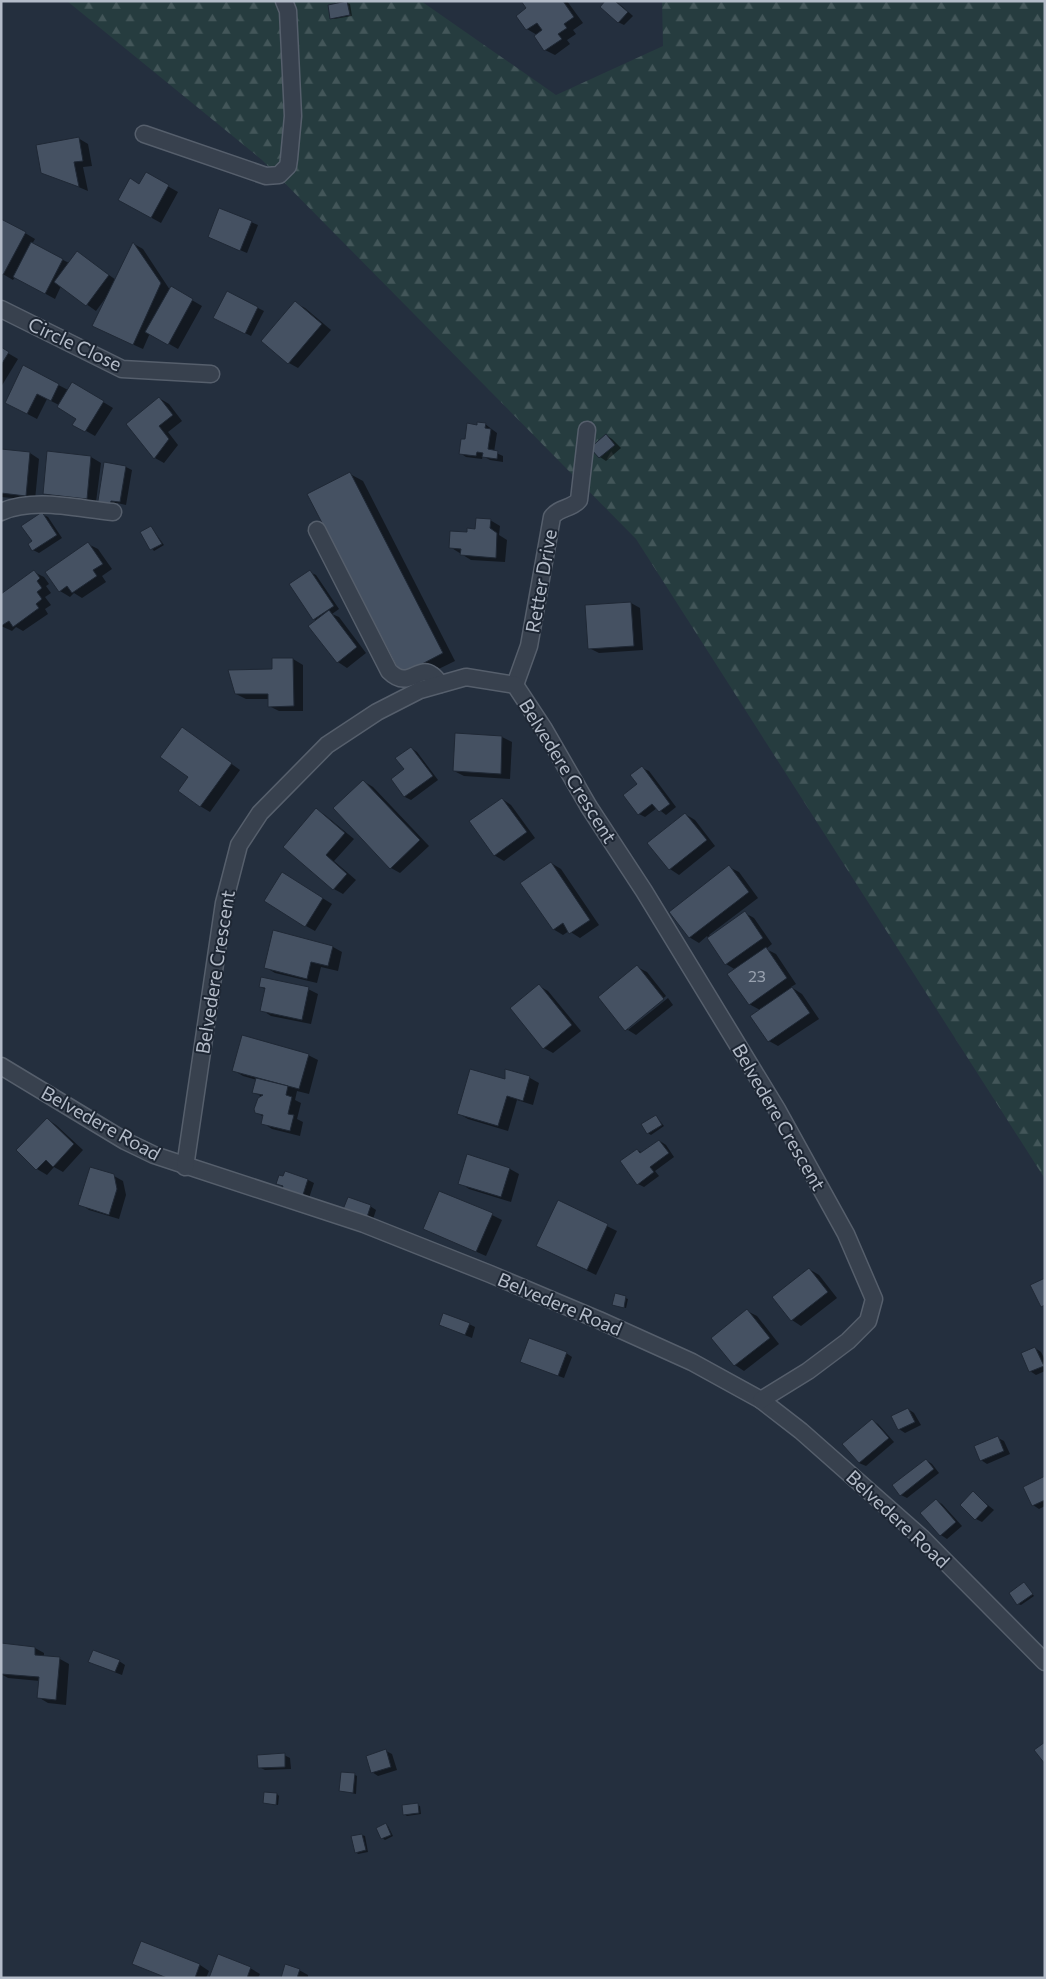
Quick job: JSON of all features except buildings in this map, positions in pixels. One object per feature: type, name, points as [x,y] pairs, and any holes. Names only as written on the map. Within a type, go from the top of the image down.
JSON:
[{"type":"street","points":[[144,134],[266,176],[279,175],[284,171],[289,159],[293,116],[288,11],[284,1]]},
{"type":"street","name":"Circle Close","points":[[1,309],[122,369],[210,374]]},
{"type":"street","name":"Retter Drive","points":[[515,685],[529,646],[552,517],[557,511],[575,505],[579,500],[587,430]]},
{"type":"street","points":[[1,512],[14,507],[45,505],[113,512]]},
{"type":"street","points":[[317,530],[388,671],[396,678],[403,680],[425,672],[432,674],[440,684]]},
{"type":"street","name":"Belvedere Crescent","points":[[185,1166],[224,903],[239,845],[260,813],[327,745],[377,712],[420,690],[466,677],[515,685],[544,729],[589,807],[644,891],[778,1111],[846,1234],[874,1299],[868,1321],[848,1341],[808,1371],[761,1400]]},
{"type":"street","name":"Belvedere Road","points":[[1,1066],[125,1141],[154,1155],[364,1224],[490,1274],[600,1320],[692,1362],[761,1400],[801,1431],[921,1537],[1045,1662]]},
{"type":"green space","points":[[67,1],[421,1],[556,95],[663,46],[662,1],[1045,1],[1045,1179],[636,539],[262,160]]}]
